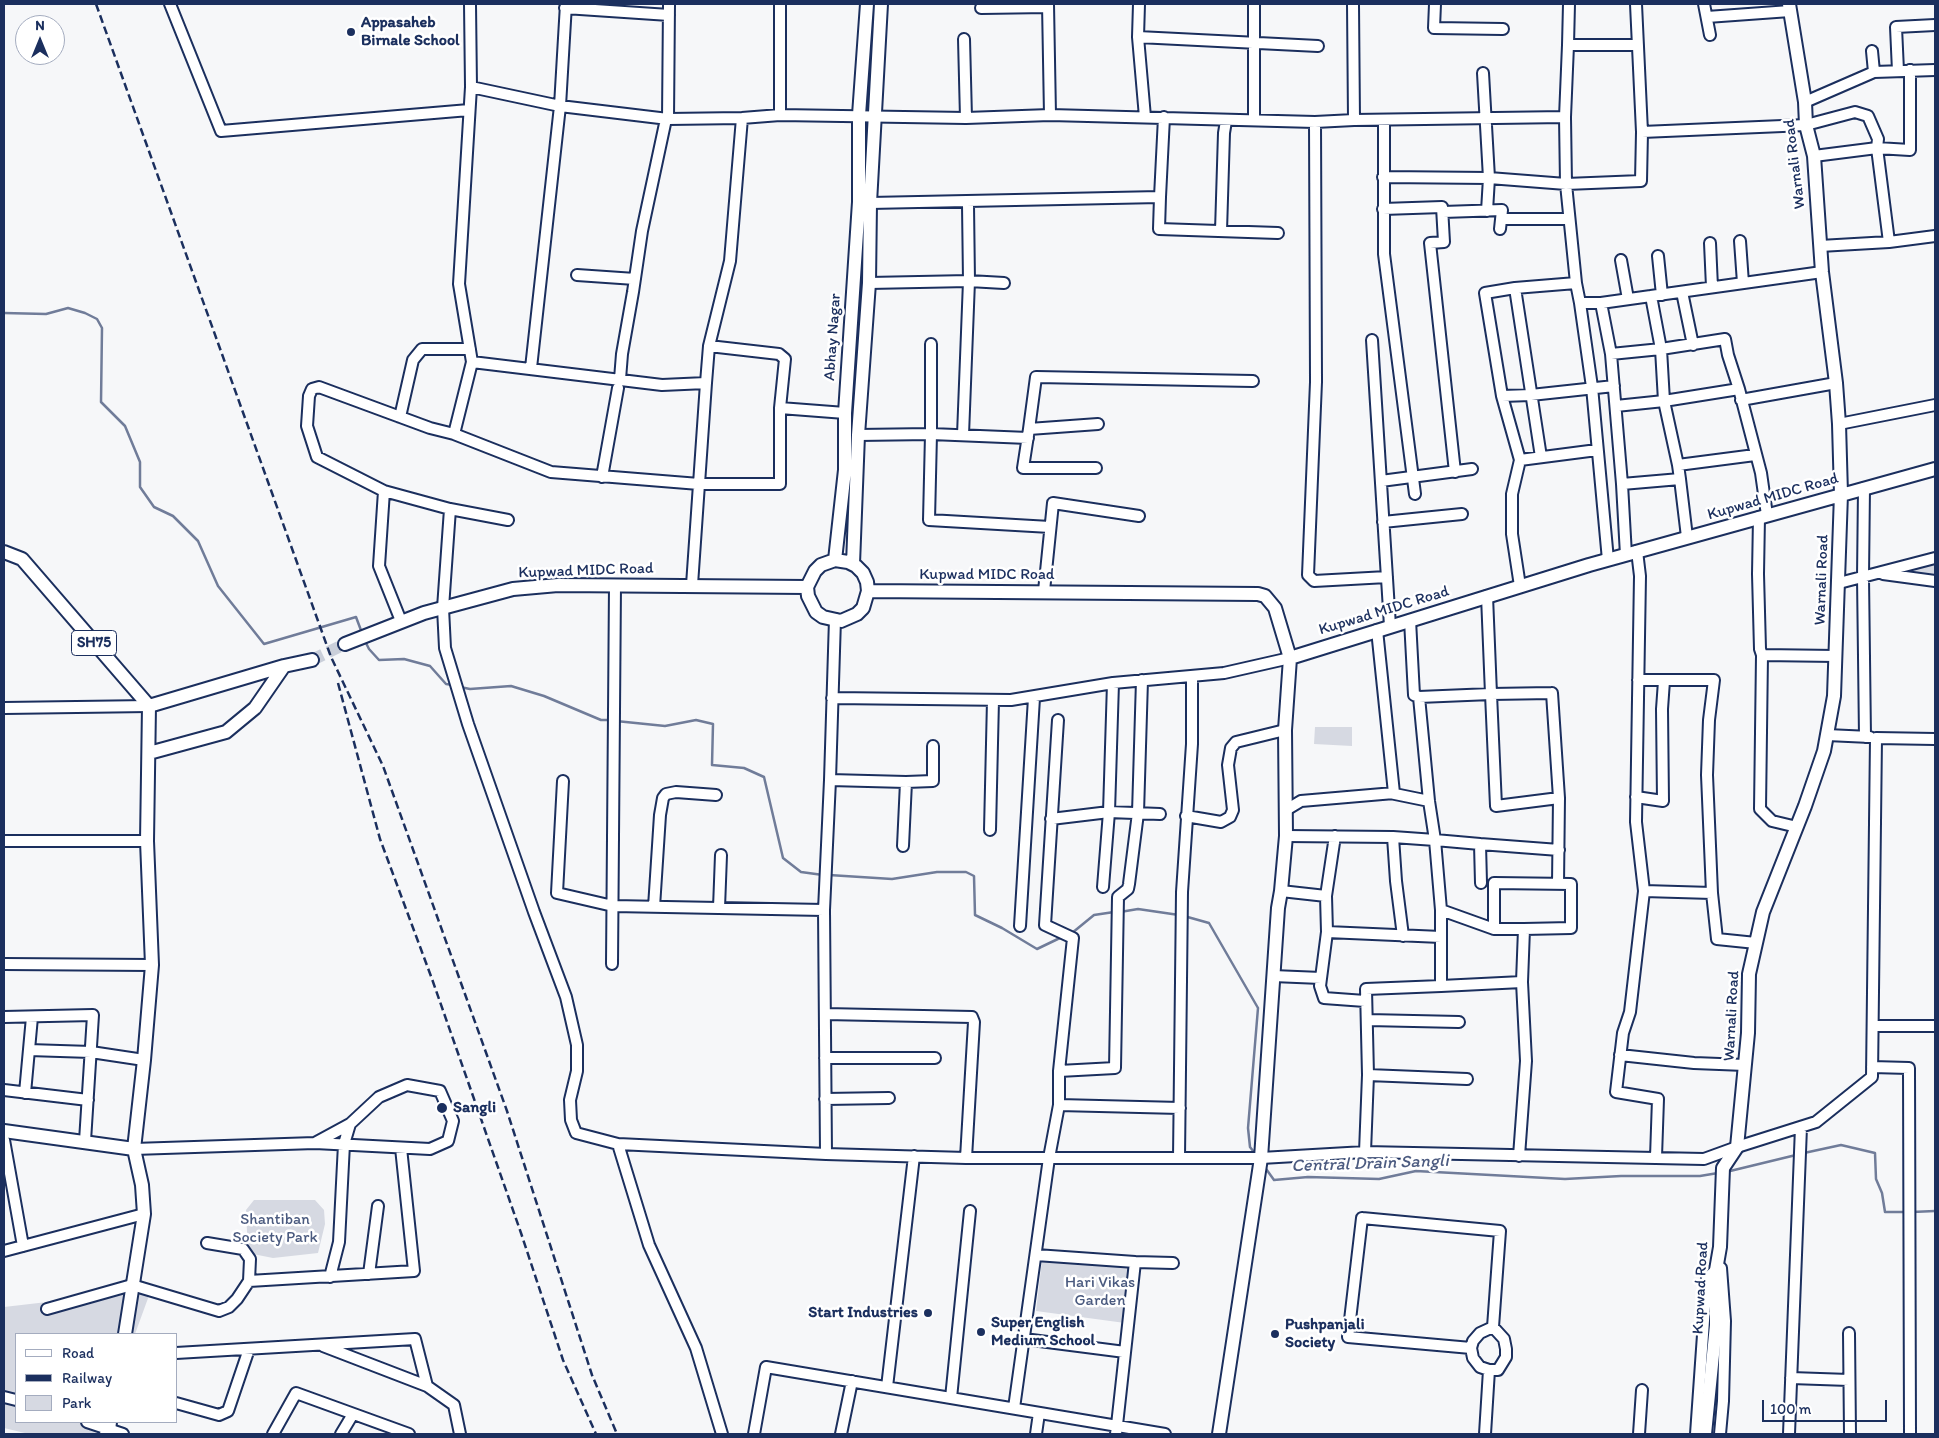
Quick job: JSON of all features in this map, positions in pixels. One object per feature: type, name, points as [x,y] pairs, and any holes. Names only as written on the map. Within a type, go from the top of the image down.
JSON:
[{"type":"main road","name":"Abhay Nagar","points":[[835,560],[845,470],[845,413],[859,202],[859,115],[867,4]]},
{"type":"main road","points":[[853,564],[858,435],[869,283],[870,203],[881,4]]},
{"type":"main road","name":"Warnali Road","points":[[1737,1147],[1748,1033],[1749,974],[1763,912],[1824,752],[1834,696],[1836,656],[1841,494],[1839,424],[1836,383],[1822,272],[1814,156],[1806,125],[1805,102],[1790,7]]},
{"type":"main road","name":"Kupwad MIDC Road","points":[[868,591],[1258,594],[1265,596],[1276,608],[1290,658],[1376,630],[1632,553],[1841,494],[1935,470]]},
{"type":"main road","name":"SH75","points":[[4,552],[22,559],[149,706]]},
{"type":"main road","points":[[835,560],[853,564],[863,573],[868,591],[863,608],[850,619],[841,621],[823,618],[816,612],[811,605],[807,587],[815,571],[822,565],[835,560]]},
{"type":"main road","name":"Kupwad MIDC Road","points":[[345,644],[401,621],[513,589],[558,585],[807,587]]},
{"type":"main road","points":[[1219,1434],[1261,1158],[1278,908],[1286,836],[1285,730],[1290,658]]},
{"type":"main road","points":[[124,1333],[144,1214],[142,1185],[134,1149],[152,965],[147,841],[149,706],[284,666],[312,660]]},
{"type":"main road","points":[[149,753],[226,732],[256,708],[284,666]]},
{"type":"main road","points":[[4,1130],[134,1149]]},
{"type":"main road","name":"Kupwad Road","points":[[1705,1434],[1716,1325],[1716,1270],[1720,1247],[1723,1168],[1737,1147]]},
{"type":"street","points":[[170,4],[222,131],[470,110]]},
{"type":"street","points":[[454,434],[472,362],[459,284],[471,87],[470,4]]},
{"type":"street","points":[[602,476],[619,384],[622,354],[649,193],[667,119],[669,4]]},
{"type":"street","points":[[780,4],[780,115]]},
{"type":"street","points":[[1139,4],[1138,37],[1145,117]]},
{"type":"street","points":[[1254,4],[1254,120]]},
{"type":"street","points":[[1353,4],[1354,120]]},
{"type":"street","points":[[1435,4],[1434,28],[1503,28]]},
{"type":"street","points":[[1569,4],[1566,184],[1576,283],[1592,388],[1608,560]]},
{"type":"street","points":[[1383,177],[1489,178],[1566,184],[1641,181],[1642,132],[1636,4]]},
{"type":"street","points":[[1704,4],[1710,35]]},
{"type":"street","points":[[531,368],[560,106],[566,6],[669,15]]},
{"type":"street","points":[[981,8],[1048,6],[1050,115]]},
{"type":"street","points":[[1707,18],[1790,7]]},
{"type":"street","points":[[1898,71],[1896,27],[1935,25]]},
{"type":"street","points":[[1138,37],[1318,46]]},
{"type":"street","points":[[964,39],[966,118]]},
{"type":"street","points":[[1568,46],[1638,46]]},
{"type":"street","points":[[1872,51],[1874,72]]},
{"type":"street","points":[[1814,156],[1877,148],[1910,150],[1910,70]]},
{"type":"street","points":[[1805,102],[1874,72],[1935,70]]},
{"type":"street","points":[[1483,73],[1489,178],[1487,211]]},
{"type":"street","points":[[471,87],[560,106],[667,119],[742,118],[780,115],[966,118],[1050,115],[1315,122],[1566,117]]},
{"type":"street","points":[[1642,132],[1806,125],[1855,112],[1868,116],[1878,139],[1877,148],[1889,242]]},
{"type":"street","points":[[1164,117],[1159,229],[1278,233]]},
{"type":"street","points":[[692,585],[709,346],[730,261],[742,118]]},
{"type":"street","points":[[1384,120],[1384,254],[1415,494]]},
{"type":"street","points":[[1220,232],[1226,121]]},
{"type":"street","points":[[1315,122],[1316,382],[1308,575],[1314,581],[1387,577]]},
{"type":"street","points":[[870,203],[1160,197]]},
{"type":"street","points":[[963,435],[969,281],[968,205]]},
{"type":"street","points":[[1383,209],[1442,206],[1444,242],[1430,244],[1455,472]]},
{"type":"street","points":[[1442,212],[1502,210],[1501,224],[1566,219]]},
{"type":"street","points":[[1820,246],[1889,242],[1935,236]]},
{"type":"street","points":[[1740,241],[1743,283]]},
{"type":"street","points":[[1710,243],[1712,287]]},
{"type":"street","points":[[1658,256],[1657,296],[1664,401],[1678,465],[1687,537]]},
{"type":"street","points":[[1621,260],[1628,300]]},
{"type":"street","points":[[1580,303],[1628,300],[1822,272]]},
{"type":"street","points":[[577,275],[635,278]]},
{"type":"street","points":[[869,283],[969,281],[1004,283]]},
{"type":"street","points":[[1520,586],[1512,534],[1512,494],[1520,460],[1502,396],[1485,293],[1515,288],[1576,283]]},
{"type":"street","points":[[1515,288],[1541,457]]},
{"type":"street","points":[[1682,292],[1693,345]]},
{"type":"street","points":[[1601,303],[1611,354],[1622,484],[1632,553],[1640,576],[1636,822],[1644,891],[1630,1012],[1623,1034],[1616,1092],[1658,1099],[1656,1157]]},
{"type":"street","points":[[1611,354],[1693,345],[1726,339],[1728,355],[1761,474],[1763,516],[1758,574],[1760,649],[1762,655],[1760,809],[1772,821],[1797,827]]},
{"type":"street","points":[[1372,340],[1390,626]]},
{"type":"street","points":[[931,344],[929,520],[1050,527]]},
{"type":"street","points":[[508,520],[450,509],[384,491],[317,457],[307,426],[309,396],[312,389],[319,387],[430,428],[454,434],[551,472],[699,484],[780,484],[780,408],[785,359],[782,355],[709,346]]},
{"type":"street","points":[[400,417],[413,360],[422,349],[470,349]]},
{"type":"street","points":[[472,362],[531,368],[619,384],[706,383]]},
{"type":"street","points":[[1096,468],[1022,468],[1036,377],[1252,381]]},
{"type":"street","points":[[1616,406],[1836,383]]},
{"type":"street","points":[[1502,396],[1531,395],[1614,386]]},
{"type":"street","points":[[1839,424],[1935,405]]},
{"type":"street","points":[[780,408],[845,413]]},
{"type":"street","points":[[858,435],[1028,433],[1098,424]]},
{"type":"street","points":[[1520,460],[1598,450]]},
{"type":"street","points":[[1678,465],[1756,455]]},
{"type":"street","points":[[1381,480],[1472,469]]},
{"type":"street","points":[[1622,484],[1680,479]]},
{"type":"street","points":[[450,509],[443,608],[446,648],[468,724],[566,997],[577,1045],[577,1071],[570,1100],[571,1120],[576,1133],[618,1144],[826,1154],[966,1158],[1261,1158],[1365,1152],[1704,1158],[1816,1122],[1872,1077],[1870,737],[1863,577],[1864,488]]},
{"type":"street","points":[[384,491],[379,566],[401,621]]},
{"type":"street","points":[[1044,591],[1053,503],[1139,516]]},
{"type":"street","points":[[1383,522],[1462,514]]},
{"type":"street","points":[[1839,583],[1935,558]]},
{"type":"street","points":[[1877,573],[1935,581]]},
{"type":"street","points":[[612,964],[615,585]]},
{"type":"street","points":[[1487,596],[1496,806],[1559,798]]},
{"type":"street","points":[[826,1154],[824,910],[835,619]]},
{"type":"street","points":[[1410,620],[1413,686],[1414,694],[1419,697],[1552,693],[1559,798],[1558,884]]},
{"type":"street","points":[[1376,630],[1393,769],[1394,793],[1390,793]]},
{"type":"street","points":[[1762,655],[1836,656]]},
{"type":"street","points":[[832,698],[993,700],[1034,698],[1113,683],[1224,673],[1290,658]]},
{"type":"street","points":[[1178,1158],[1182,892],[1192,744],[1192,677]]},
{"type":"street","points":[[1059,1071],[1115,1068],[1118,897],[1128,889],[1138,813],[1142,680]]},
{"type":"street","points":[[1638,680],[1714,680],[1709,720],[1707,775],[1712,892],[1717,939],[1756,943]]},
{"type":"street","points":[[1636,797],[1663,801],[1662,709],[1664,681]]},
{"type":"street","points":[[1103,887],[1109,812],[1113,683]]},
{"type":"street","points":[[1419,697],[1429,801],[1435,840],[1440,910],[1442,986]]},
{"type":"street","points":[[1020,926],[1034,698]]},
{"type":"street","points":[[990,830],[993,700]]},
{"type":"street","points":[[4,708],[149,706]]},
{"type":"street","points":[[1014,1408],[1049,1158],[1059,1105],[1059,1071],[1073,938],[1045,925],[1058,720]]},
{"type":"street","points":[[1186,816],[1220,822],[1230,817],[1233,810],[1228,765],[1231,748],[1236,742],[1243,739],[1285,730]]},
{"type":"street","points":[[1828,735],[1935,739]]},
{"type":"street","points":[[830,780],[933,781],[933,746]]},
{"type":"street","points":[[564,781],[557,893],[613,906],[824,910]]},
{"type":"street","points":[[903,846],[906,782]]},
{"type":"street","points":[[654,907],[660,816],[663,798],[666,794],[676,792],[716,795]]},
{"type":"street","points":[[1286,810],[1301,801],[1390,793],[1429,801]]},
{"type":"street","points":[[1051,819],[1109,812],[1160,814]]},
{"type":"street","points":[[1286,836],[1393,837],[1559,850]]},
{"type":"street","points":[[1335,836],[1326,896],[1327,932],[1320,986],[1324,998],[1365,1001]]},
{"type":"street","points":[[1393,837],[1403,936]]},
{"type":"street","points":[[4,841],[147,841]]},
{"type":"street","points":[[1480,844],[1481,884]]},
{"type":"street","points":[[719,908],[721,854]]},
{"type":"street","points":[[1440,910],[1494,929],[1571,928],[1571,884],[1494,883],[1494,929]]},
{"type":"street","points":[[1644,891],[1712,892]]},
{"type":"street","points":[[1281,892],[1326,896]]},
{"type":"street","points":[[1519,1156],[1526,1061],[1522,982],[1524,929]]},
{"type":"street","points":[[1327,932],[1441,937]]},
{"type":"street","points":[[4,964],[152,965]]},
{"type":"street","points":[[1273,976],[1321,978]]},
{"type":"street","points":[[1365,1152],[1368,1075],[1366,989],[1522,982]]},
{"type":"street","points":[[825,1014],[972,1016],[974,1022],[966,1158]]},
{"type":"street","points":[[4,1017],[93,1015],[86,1141]]},
{"type":"street","points":[[25,1093],[32,1016]]},
{"type":"street","points":[[1368,1020],[1459,1022]]},
{"type":"street","points":[[1873,1026],[1935,1026]]},
{"type":"street","points":[[29,1050],[91,1052],[144,1060]]},
{"type":"street","points":[[1620,1055],[1694,1063],[1745,1064]]},
{"type":"street","points":[[825,1058],[935,1058]]},
{"type":"street","points":[[1872,1067],[1909,1068],[1910,1434]]},
{"type":"street","points":[[1368,1075],[1467,1079]]},
{"type":"street","points":[[134,1149],[315,1143],[430,1149],[448,1141],[453,1121],[440,1091],[408,1085],[379,1097],[350,1124],[315,1143]]},
{"type":"street","points":[[4,1090],[88,1100]]},
{"type":"street","points":[[825,1099],[888,1098]]},
{"type":"street","points":[[1059,1105],[1180,1108]]},
{"type":"street","points":[[330,1277],[339,1242],[344,1144],[350,1124]]},
{"type":"street","points":[[1789,1434],[1801,1127]]},
{"type":"street","points":[[4,1140],[23,1246]]},
{"type":"street","points":[[618,1144],[649,1245],[696,1348],[722,1434]]},
{"type":"street","points":[[249,1281],[414,1271],[401,1148]]},
{"type":"street","points":[[887,1387],[914,1156]]},
{"type":"street","points":[[369,1274],[378,1206]]},
{"type":"street","points":[[950,1398],[970,1211]]},
{"type":"street","points":[[4,1251],[144,1214]]},
{"type":"street","points":[[1472,1348],[1348,1337],[1362,1218],[1500,1231],[1493,1327],[1504,1339],[1506,1357],[1498,1370],[1480,1367],[1473,1358],[1472,1348],[1474,1341],[1480,1333],[1493,1327]]},
{"type":"street","points":[[47,1309],[132,1285],[219,1311],[229,1307],[249,1281],[250,1259],[243,1249],[207,1243]]},
{"type":"street","points":[[1720,1247],[1725,1321],[1720,1434]]},
{"type":"street","points":[[1036,1255],[1173,1263]]},
{"type":"street","points":[[1116,1430],[1135,1262]]},
{"type":"street","points":[[1696,1434],[1707,1278],[1716,1270]]},
{"type":"street","points":[[1849,1333],[1850,1434]]},
{"type":"street","points":[[1024,1339],[1125,1352]]},
{"type":"street","points":[[178,1353],[415,1340],[427,1386]]},
{"type":"street","points":[[320,1344],[427,1386],[454,1405],[460,1434]]},
{"type":"street","points":[[178,1404],[219,1415],[228,1411],[250,1349]]},
{"type":"street","points":[[754,1434],[766,1367],[1014,1408],[1116,1430],[1165,1434]]},
{"type":"street","points":[[1485,1434],[1489,1370]]},
{"type":"street","points":[[1791,1378],[1849,1380]]},
{"type":"street","points":[[841,1434],[852,1381]]},
{"type":"street","points":[[1639,1434],[1642,1390]]},
{"type":"street","points":[[273,1434],[296,1393],[409,1434]]},
{"type":"street","points":[[1036,1434],[1039,1413]]},
{"type":"street","points":[[341,1434],[353,1414]]},
{"type":"street","points":[[90,1423],[123,1434]]},
{"type":"green space","points":[[1935,561],[1935,574],[1893,572]]},
{"type":"green space","points":[[1315,727],[1352,727],[1352,746],[1314,744]]},
{"type":"green space","name":"Shantiban Society Park","points":[[254,1200],[315,1200],[324,1210],[325,1224],[318,1253],[273,1258],[248,1253],[246,1210]]},
{"type":"green space","name":"Hari Vikas Garden","points":[[1042,1260],[1130,1267],[1125,1323],[1036,1311]]},
{"type":"green space","points":[[151,1290],[135,1333],[15,1333],[15,1423],[104,1423],[100,1434],[29,1434],[4,1428],[4,1307]]},
{"type":"waterway","points":[[4,313],[46,314],[68,308],[97,319],[102,328],[101,402],[125,426],[140,462],[140,487],[154,507],[173,516],[198,541],[218,586],[264,644],[356,617],[362,633]]},
{"type":"waterway","name":"Central Drain Sangli","points":[[365,641],[369,649],[379,660],[404,659],[430,666],[446,684],[453,685]]},
{"type":"waterway","name":"Central Drain Sangli","points":[[460,687],[470,689],[511,686],[544,696],[601,720],[611,720]]},
{"type":"waterway","name":"Central Drain Sangli","points":[[616,721],[665,726],[696,720],[713,724],[712,765],[744,768],[764,777],[783,858],[801,872],[823,875]]},
{"type":"waterway","name":"Central Drain Sangli","points":[[829,875],[892,879],[937,872],[966,872],[974,876],[975,915],[1002,928],[1037,949],[1062,937]]},
{"type":"waterway","name":"Central Drain Sangli","points":[[1120,912],[1138,909],[1179,915]]},
{"type":"waterway","name":"Central Drain Sangli","points":[[1072,933],[1094,915],[1114,912]]},
{"type":"waterway","name":"Central Drain Sangli","points":[[1184,916],[1209,923],[1258,1008],[1248,1128],[1250,1147],[1257,1156]]},
{"type":"waterway","name":"Central Drain Sangli","points":[[1804,1153],[1841,1145],[1875,1153],[1876,1179],[1882,1193],[1885,1212],[1906,1212]]},
{"type":"waterway","name":"Central Drain Sangli","points":[[1726,1172],[1796,1155]]},
{"type":"waterway","name":"Central Drain Sangli","points":[[1264,1166],[1274,1180],[1308,1177],[1379,1179],[1416,1171],[1565,1179],[1621,1176],[1700,1176],[1718,1173]]},
{"type":"waterway","name":"Central Drain Sangli","points":[[1912,1212],[1935,1211]]},
{"type":"tunnel","points":[[312,660],[345,644]]},
{"type":"railway","points":[[96,4],[331,657],[383,766],[507,1111],[592,1375],[617,1434]]},
{"type":"railway","points":[[338,683],[380,839],[432,979],[521,1233],[563,1360],[596,1434]]},
{"type":"place","name":"Appasaheb Birnale School","points":[[351,32]]},
{"type":"place","name":"Sangli","points":[[442,1108]]},
{"type":"place","name":"Start Industries","points":[[928,1313]]},
{"type":"place","name":"Super English Medium School","points":[[981,1332]]},
{"type":"place","name":"Pushpanjali Society","points":[[1275,1334]]}]
